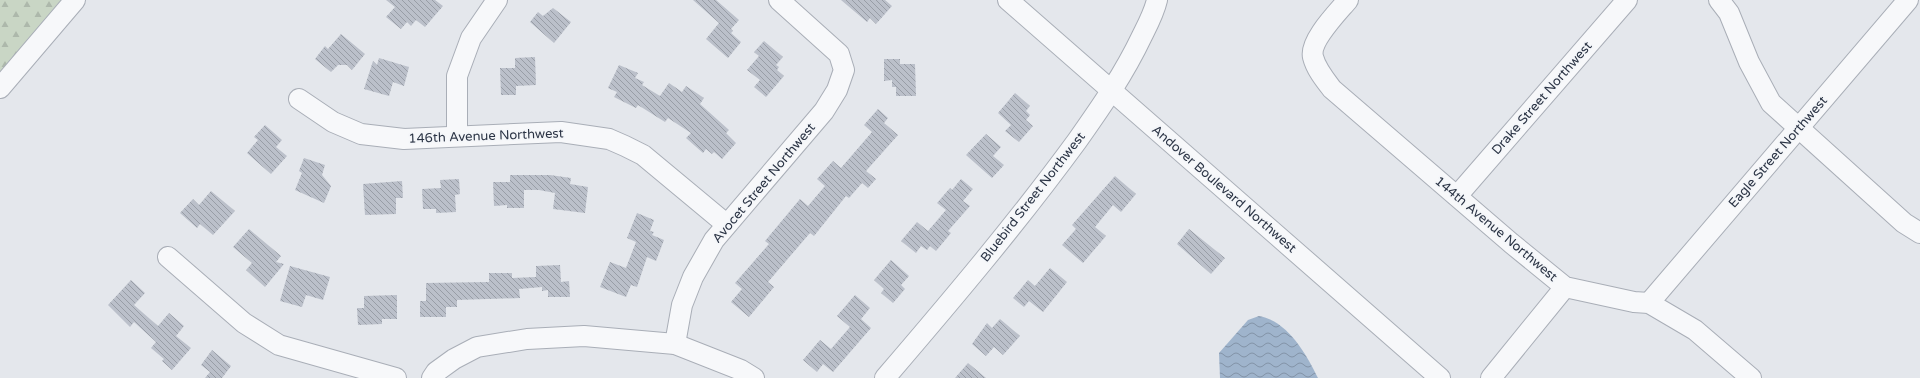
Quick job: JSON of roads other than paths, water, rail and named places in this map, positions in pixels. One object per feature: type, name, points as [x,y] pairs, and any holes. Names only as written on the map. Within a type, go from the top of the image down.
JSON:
[{"type":"street","points":[[0,88],[75,0]]},
{"type":"street","points":[[457,135],[457,76],[471,38],[497,0]]},
{"type":"street","name":"Avocet Street Northwest","points":[[675,344],[682,306],[693,277],[714,240],[726,224],[824,111],[837,90],[844,70],[839,54],[779,0]]},
{"type":"street","name":"Andover Boulevard Northwest","points":[[1008,0],[1440,378]]},
{"type":"street","name":"Bluebird Street Northwest","points":[[885,378],[941,313],[1043,187],[1113,92],[1130,62],[1155,10],[1157,0]]},
{"type":"street","name":"144th Avenue Northwest","points":[[1348,0],[1320,34],[1313,49],[1312,57],[1318,71],[1332,89],[1565,287],[1634,302],[1649,303],[1695,330],[1751,378]]},
{"type":"street","name":"Drake Street Northwest","points":[[1457,196],[1627,0]]},
{"type":"street","points":[[1719,0],[1728,13],[1749,62],[1771,103],[1798,129],[1904,223],[1920,233]]},
{"type":"street","name":"Eagle Street Northwest","points":[[1649,303],[1908,0]]},
{"type":"street","name":"146th Avenue Northwest","points":[[300,99],[333,122],[361,134],[404,139],[457,135],[505,135],[562,132],[609,139],[643,155],[726,224]]},
{"type":"street","points":[[168,257],[244,323],[279,345],[396,378]]},
{"type":"street","points":[[1491,378],[1565,287]]},
{"type":"street","points":[[432,378],[436,372],[454,359],[477,347],[527,339],[584,336],[675,344],[741,370],[754,378]]},
{"type":"water","points":[[1259,316],[1279,324],[1287,331],[1302,349],[1318,378],[1220,378],[1219,353],[1248,320]]}]
